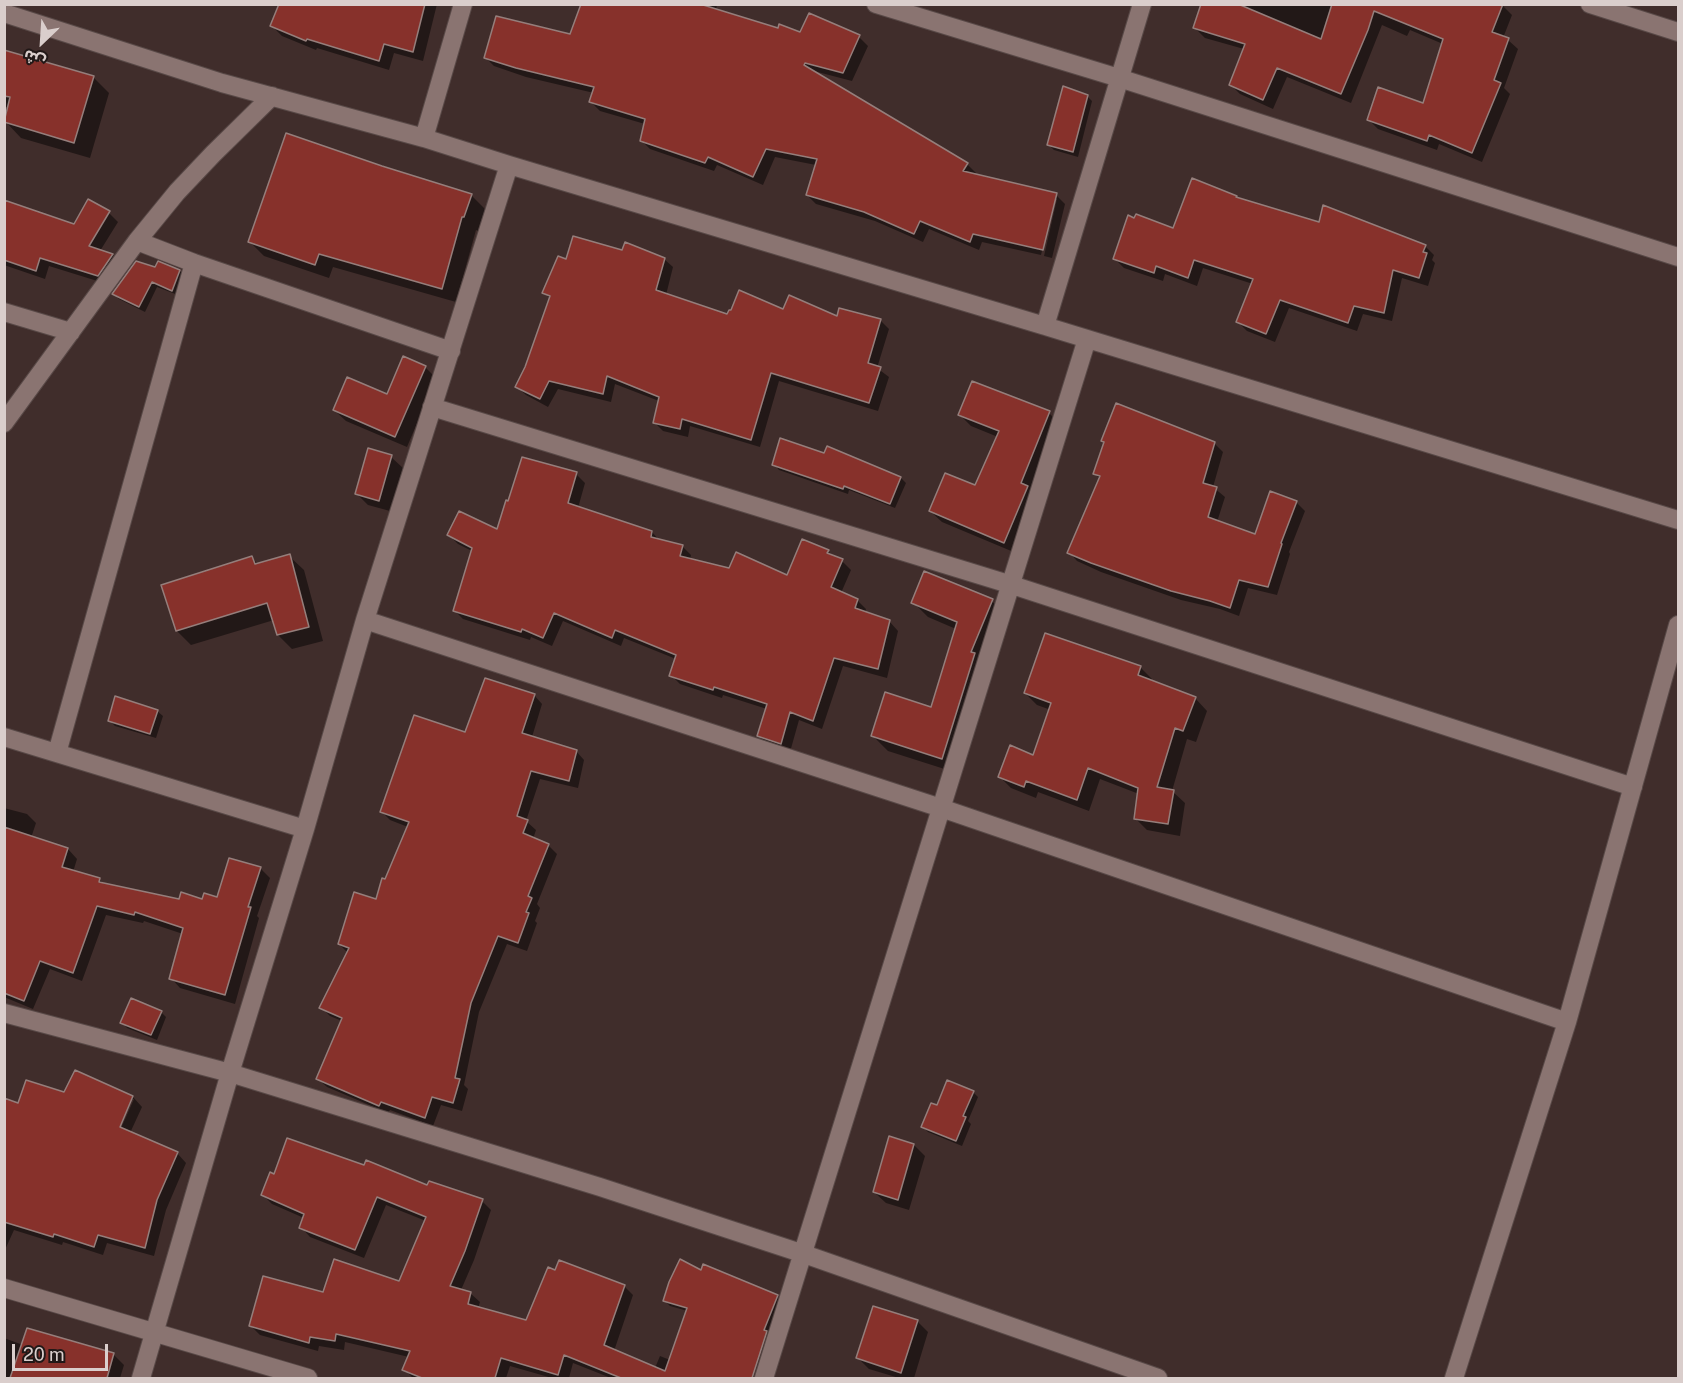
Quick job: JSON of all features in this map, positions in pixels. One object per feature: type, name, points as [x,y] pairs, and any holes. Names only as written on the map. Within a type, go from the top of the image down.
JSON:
[{"type":"street","points":[[424,138],[463,4]]},
{"type":"street","points":[[876,4],[1119,78],[1678,257]]},
{"type":"street","points":[[1045,326],[1142,4]]},
{"type":"street","points":[[1590,4],[1678,32]]},
{"type":"street","points":[[4,13],[222,83],[424,138],[1678,520]]},
{"type":"street","points":[[4,423],[137,241],[184,184],[272,96]]},
{"type":"street","points":[[141,1378],[365,620],[509,165]]},
{"type":"street","points":[[137,241],[194,263],[451,351]]},
{"type":"street","points":[[57,753],[194,263]]},
{"type":"street","points":[[4,312],[71,332]]},
{"type":"street","points":[[764,1378],[1087,339]]},
{"type":"street","points":[[432,407],[1011,585],[1633,787]]},
{"type":"street","points":[[365,620],[941,808],[1567,1022]]},
{"type":"street","points":[[1454,1378],[1567,1022],[1678,625]]},
{"type":"street","points":[[4,737],[305,829]]},
{"type":"street","points":[[4,1013],[230,1073],[600,1187],[804,1254],[1158,1378]]},
{"type":"street","points":[[4,1288],[308,1378]]},
{"type":"building","points":[[279,4],[425,4],[413,52],[384,44],[379,61],[307,39],[306,41],[270,26]]},
{"type":"building","points":[[581,4],[700,4],[778,28],[779,24],[800,32],[809,13],[860,35],[843,73],[805,63],[804,65],[968,163],[963,171],[1057,193],[1043,250],[973,234],[970,242],[920,221],[914,234],[864,212],[806,195],[817,159],[766,149],[753,177],[708,157],[705,163],[640,141],[645,119],[589,102],[594,87],[484,58],[496,16],[570,34]]},
{"type":"building","points":[[1201,4],[1238,4],[1321,39],[1332,4],[1503,4],[1492,32],[1509,38],[1494,80],[1501,83],[1472,153],[1429,135],[1427,141],[1367,120],[1378,87],[1423,103],[1443,39],[1374,11],[1341,94],[1277,68],[1263,100],[1229,85],[1245,44],[1193,28]]},
{"type":"building","points":[[4,50],[94,76],[74,143],[4,122],[10,97],[4,96]]},
{"type":"building","points":[[1063,86],[1088,95],[1073,152],[1047,145]]},
{"type":"building","points":[[286,133],[472,194],[464,217],[462,217],[442,289],[319,254],[315,265],[248,242]]},
{"type":"building","points":[[1192,178],[1236,197],[1319,222],[1323,205],[1426,245],[1423,252],[1427,253],[1419,278],[1393,270],[1384,313],[1354,306],[1348,323],[1280,300],[1266,334],[1236,322],[1253,279],[1194,260],[1188,278],[1156,266],[1154,273],[1113,259],[1128,215],[1134,218],[1136,214],[1173,228]]},
{"type":"building","points":[[88,199],[110,211],[89,246],[113,254],[98,276],[40,258],[36,271],[4,260],[4,200],[74,224]]},
{"type":"building","points":[[573,236],[622,250],[625,242],[665,258],[656,290],[727,314],[739,290],[783,309],[789,295],[837,316],[839,308],[881,319],[868,363],[881,367],[869,403],[771,373],[751,440],[682,419],[680,429],[653,423],[659,397],[607,376],[603,394],[549,381],[540,399],[515,387],[525,367],[550,296],[542,293],[558,256],[566,259]]},
{"type":"building","points":[[136,261],[155,267],[158,261],[180,270],[172,291],[152,282],[139,307],[112,294]]},
{"type":"building","points":[[403,356],[426,366],[395,437],[333,410],[347,377],[387,394]]},
{"type":"building","points":[[972,381],[1050,411],[1021,483],[1028,486],[1004,543],[929,511],[945,473],[975,485],[999,431],[958,415]]},
{"type":"building","points":[[1116,403],[1215,442],[1203,483],[1217,487],[1208,517],[1255,534],[1270,491],[1297,501],[1268,587],[1239,580],[1230,608],[1171,591],[1067,553],[1100,476],[1093,474],[1104,442],[1101,441]]},
{"type":"building","points":[[780,438],[824,453],[827,446],[901,477],[890,504],[844,486],[843,489],[772,465]]},
{"type":"building","points":[[368,448],[392,455],[379,501],[355,494]]},
{"type":"building","points":[[522,457],[577,472],[568,503],[652,531],[651,537],[683,545],[680,556],[729,568],[736,552],[787,575],[802,539],[829,550],[827,553],[843,559],[831,587],[858,599],[855,608],[890,620],[878,669],[834,658],[813,721],[790,712],[781,744],[757,736],[767,704],[669,676],[676,655],[615,630],[612,638],[554,613],[543,638],[522,629],[521,632],[453,611],[472,548],[447,535],[459,511],[497,529]]},
{"type":"building","points":[[290,554],[309,627],[277,635],[267,603],[176,631],[161,585],[252,556],[255,564]]},
{"type":"building","points":[[924,571],[993,599],[971,652],[975,653],[942,759],[871,736],[885,692],[931,707],[957,622],[911,603]]},
{"type":"building","points":[[1045,633],[1141,666],[1138,675],[1196,697],[1183,731],[1175,728],[1157,787],[1174,790],[1168,824],[1134,819],[1138,788],[1088,768],[1077,800],[1026,781],[1024,787],[998,777],[1010,745],[1033,755],[1051,703],[1024,693]]},
{"type":"building","points":[[485,678],[535,694],[522,733],[577,750],[569,781],[531,771],[517,816],[528,820],[523,833],[549,844],[528,896],[532,898],[526,912],[529,913],[518,943],[498,936],[471,1003],[455,1078],[460,1079],[453,1103],[432,1097],[425,1118],[381,1102],[379,1106],[316,1079],[342,1018],[319,1008],[349,948],[338,944],[354,892],[376,899],[382,878],[385,879],[409,822],[380,812],[414,715],[465,732]]},
{"type":"building","points":[[115,696],[158,710],[150,734],[108,721]]},
{"type":"building","points":[[4,827],[68,848],[62,867],[100,878],[99,882],[179,899],[181,892],[202,899],[204,893],[217,897],[229,858],[261,867],[225,995],[169,979],[183,928],[135,912],[134,915],[97,906],[73,973],[40,961],[24,1001],[4,993]]},
{"type":"building","points":[[131,998],[162,1011],[151,1035],[120,1023]]},
{"type":"building","points":[[75,1070],[133,1096],[120,1127],[178,1152],[157,1200],[145,1248],[98,1235],[94,1247],[54,1234],[53,1237],[4,1222],[4,1098],[18,1103],[26,1080],[64,1092]]},
{"type":"building","points":[[947,1080],[974,1091],[963,1116],[966,1117],[956,1141],[921,1127],[931,1103],[937,1105]]},
{"type":"building","points":[[889,1136],[914,1144],[898,1200],[873,1192]]},
{"type":"building","points":[[287,1138],[364,1165],[366,1160],[427,1185],[429,1181],[483,1199],[450,1286],[471,1292],[468,1304],[526,1320],[548,1267],[555,1270],[559,1260],[625,1285],[604,1345],[665,1371],[687,1308],[663,1301],[680,1259],[701,1270],[703,1264],[778,1295],[764,1330],[767,1331],[752,1378],[621,1378],[564,1355],[558,1375],[501,1358],[495,1378],[422,1378],[402,1370],[410,1351],[336,1334],[335,1341],[310,1337],[309,1343],[249,1326],[263,1276],[323,1292],[334,1259],[399,1281],[426,1217],[377,1197],[355,1250],[299,1228],[304,1214],[261,1195],[270,1172],[274,1174]]},
{"type":"building","points":[[873,1306],[918,1320],[901,1373],[856,1358]]},
{"type":"building","points":[[27,1328],[114,1353],[107,1378],[10,1378]]}]
